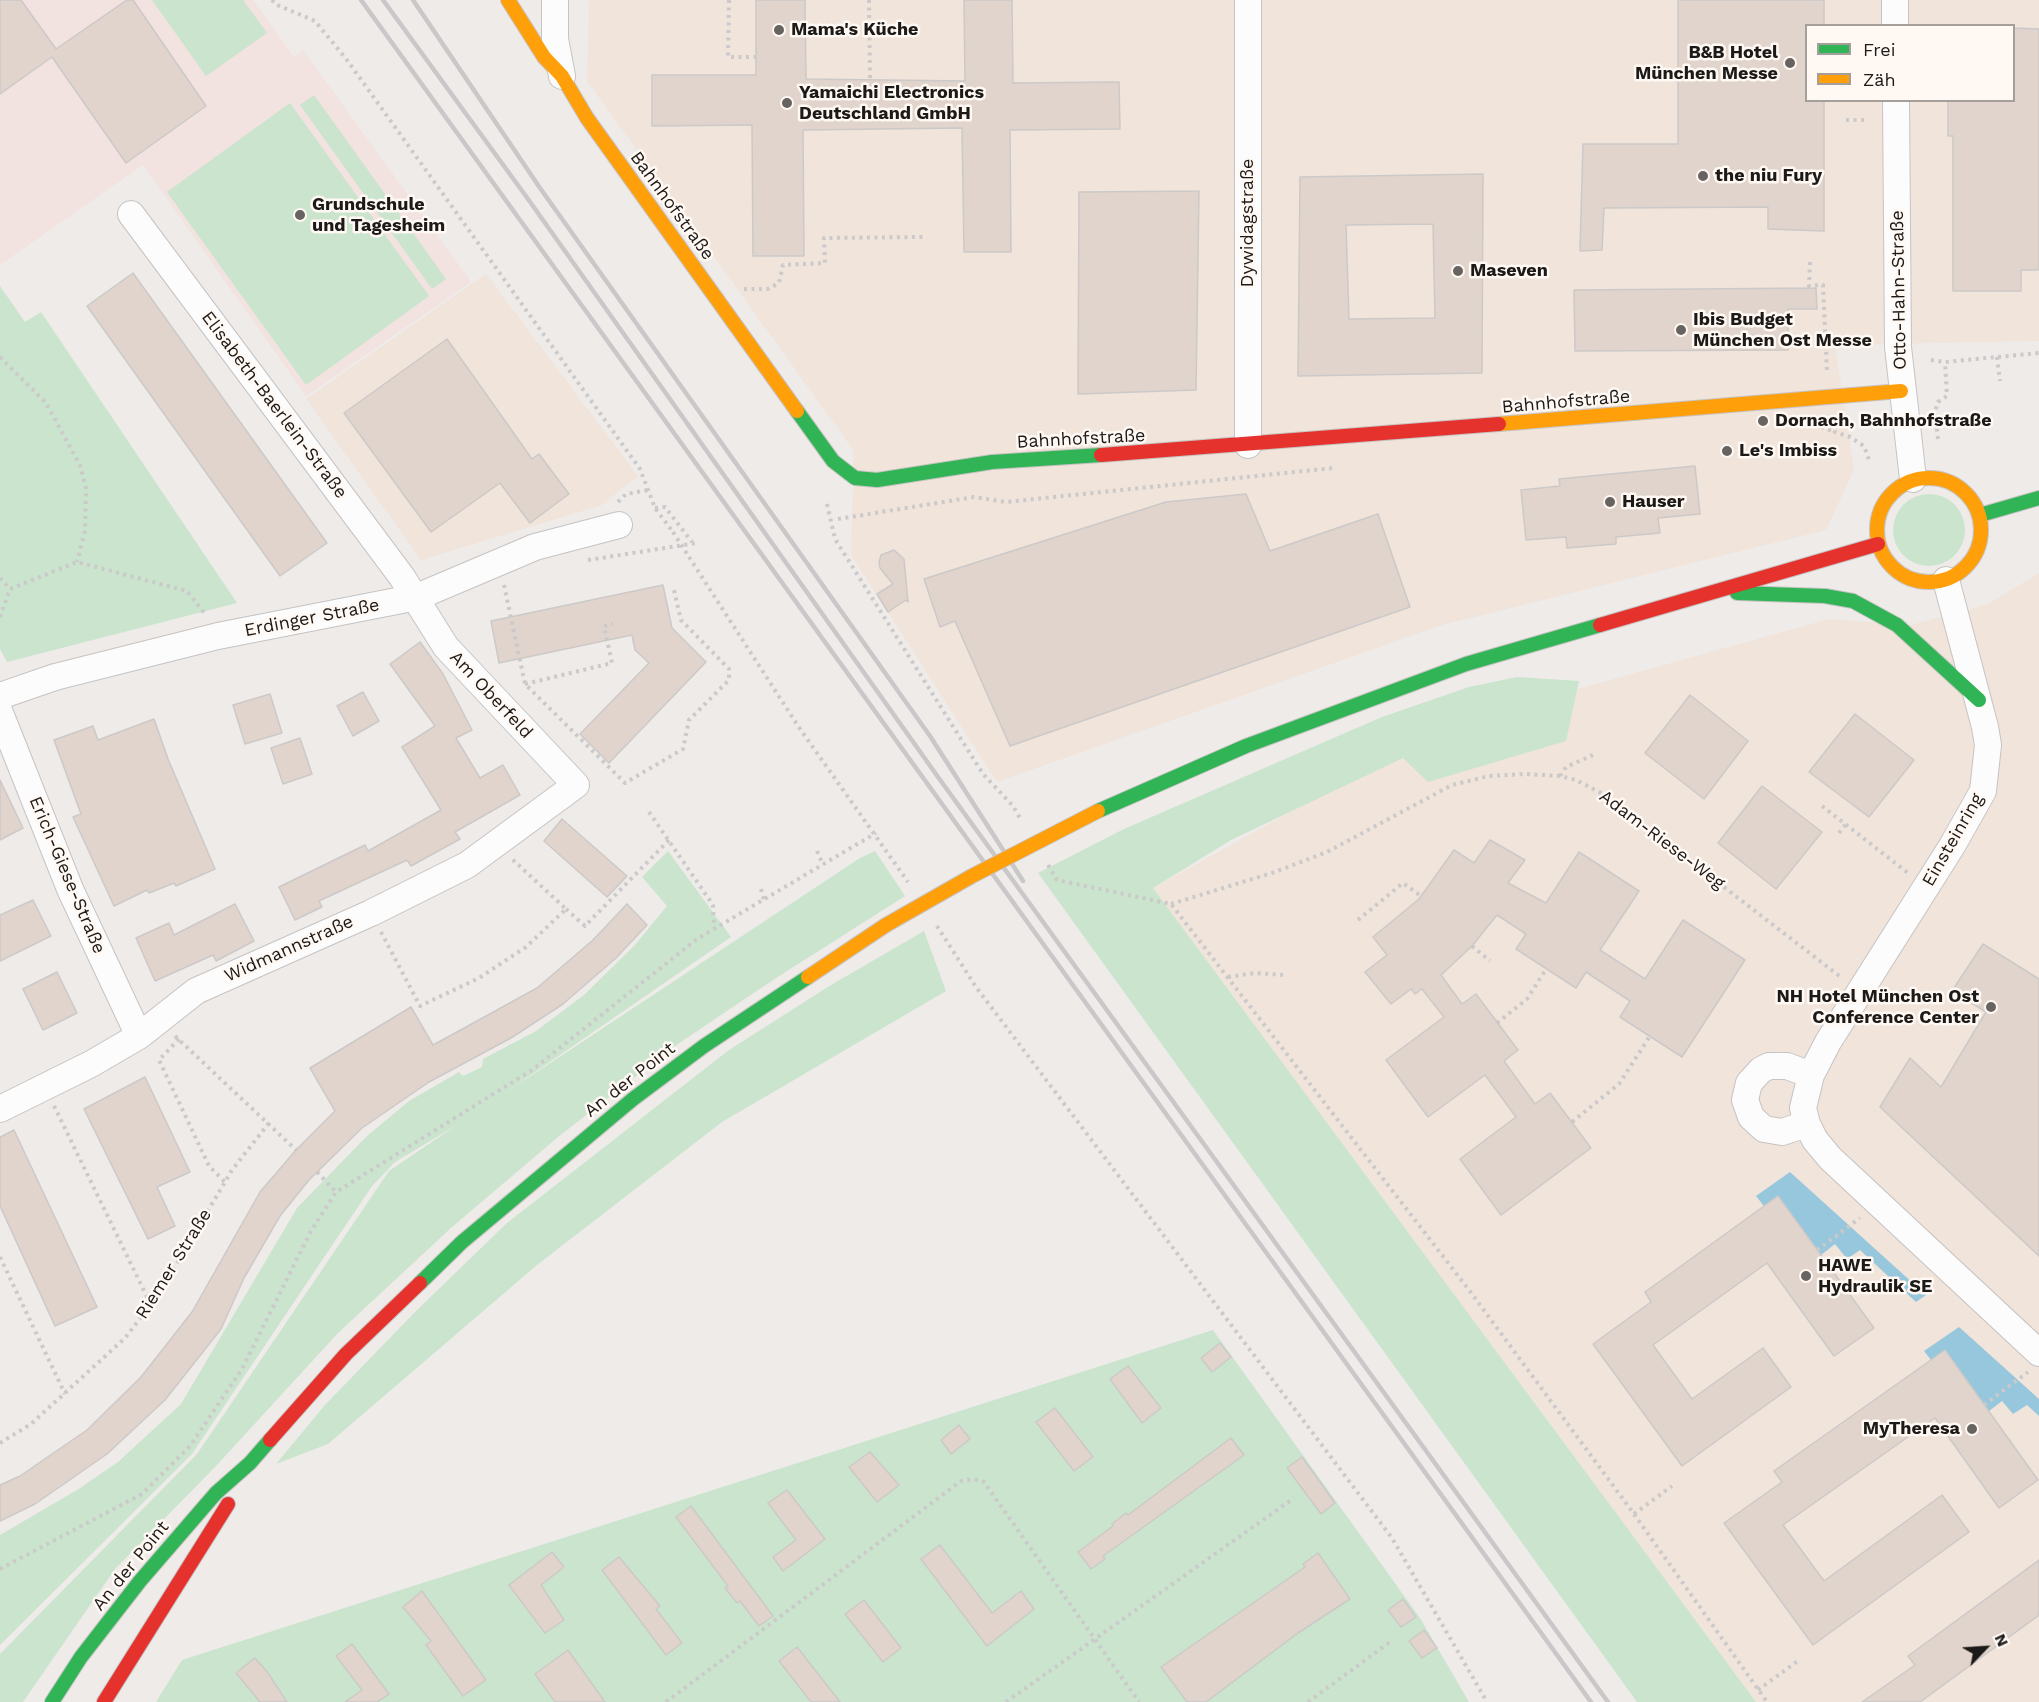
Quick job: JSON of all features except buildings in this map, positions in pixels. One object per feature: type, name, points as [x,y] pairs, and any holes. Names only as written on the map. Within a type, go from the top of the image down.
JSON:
[{"type":"street","name":"Bahnhofstraße","points":[[508,0],[544,57],[562,76],[587,118],[833,461],[855,478],[877,480],[992,462],[1248,446],[1901,391]]},
{"type":"street","points":[[555,0],[555,39],[562,76]]},
{"type":"street","name":"Dywidagstraße","points":[[1248,0],[1248,446]]},
{"type":"street","points":[[1895,0],[1896,24]]},
{"type":"street","name":"Otto-Hahn-Straße","points":[[1896,102],[1898,347],[1901,391],[1913,479]]},
{"type":"street","name":"Elisabeth-Baerlein-Straße","points":[[131,214],[417,597]]},
{"type":"street","points":[[1941,478],[1954,483],[1965,491],[1980,515],[1982,528],[1976,555],[1968,566],[1946,580],[1931,582],[1905,576],[1884,557],[1878,544],[1877,524],[1883,504],[1890,494],[1913,479],[1941,478]]},
{"type":"street","points":[[1980,515],[2039,498]]},
{"type":"street","name":"Erdinger Straße","points":[[0,696],[55,677],[218,636],[417,597],[535,547],[614,518]]},
{"type":"street","name":"An der Point","points":[[52,1702],[81,1658],[140,1581],[216,1493],[250,1463],[346,1354],[462,1242],[570,1150],[705,1046],[886,925],[972,876],[1098,812],[1246,746],[1466,664],[1878,544]]},
{"type":"street","name":"Einsteinring","points":[[1946,580],[1979,700],[1988,745],[1983,791],[1827,1042],[1811,1075],[1803,1108],[1808,1125],[1830,1158],[2034,1362]]},
{"type":"street","points":[[1712,591],[1825,596],[1853,601],[1897,625],[1979,700]]},
{"type":"street","name":"Am Oberfeld","points":[[417,597],[446,647],[576,785]]},
{"type":"street","name":"Erich-Giese-Straße","points":[[0,713],[70,889],[139,1036]]},
{"type":"street","name":"Widmannstraße","points":[[0,1109],[139,1036],[196,991],[371,913],[467,865],[576,785]]},
{"type":"street","points":[[1808,1125],[1782,1132],[1764,1129],[1751,1117],[1745,1100],[1749,1083],[1754,1075],[1769,1066],[1787,1066],[1811,1075]]},
{"type":"street","name":"An der Point","points":[[104,1702],[171,1597],[194,1555],[226,1508],[250,1463]]},
{"type":"street","name":"An der Point","points":[[133,1628],[194,1555]]},
{"type":"path","points":[[272,0],[275,4],[315,21],[347,60],[640,469],[655,508],[673,532],[798,726],[876,833],[909,883]]},
{"type":"path","points":[[729,0],[728,57],[756,57]]},
{"type":"path","points":[[869,0],[870,79]]},
{"type":"path","points":[[1846,120],[1865,120]]},
{"type":"path","points":[[738,289],[768,289],[779,283],[783,265],[825,263],[824,238],[923,237]]},
{"type":"path","points":[[1809,262],[1809,286],[1823,285],[1827,371]]},
{"type":"path","points":[[1931,360],[1945,362],[2039,353]]},
{"type":"path","points":[[0,357],[46,403],[80,465],[86,488],[86,531],[77,561]]},
{"type":"path","points":[[1997,357],[2000,381]]},
{"type":"path","points":[[1938,439],[1935,411],[1938,402],[1947,396],[1945,362]]},
{"type":"path","points":[[1819,426],[1835,432]]},
{"type":"path","points":[[838,519],[974,497],[1006,502],[1338,468]]},
{"type":"path","points":[[614,518],[626,494],[649,490]]},
{"type":"path","points":[[826,504],[835,539],[983,774],[1013,806],[1024,825]]},
{"type":"path","points":[[582,561],[695,543],[665,507],[655,508]]},
{"type":"path","points":[[0,617],[10,589],[77,561],[187,591],[207,617]]},
{"type":"path","points":[[0,578],[10,589]]},
{"type":"path","points":[[503,578],[525,684],[625,783],[683,749],[690,720],[729,680],[729,669],[681,620],[673,586]]},
{"type":"path","points":[[525,684],[612,663],[604,626],[613,624]]},
{"type":"path","points":[[1560,776],[1566,767],[1593,754]]},
{"type":"path","name":"Adam-Riese-Weg","points":[[1171,904],[1272,873],[1327,852],[1452,785],[1489,776],[1526,774],[1560,776],[1576,780],[1603,794],[1860,992]]},
{"type":"path","points":[[1822,806],[1909,873]]},
{"type":"path","points":[[649,812],[713,905],[714,929]]},
{"type":"path","points":[[1839,833],[1846,825]]},
{"type":"path","points":[[0,1569],[142,1494],[190,1446],[242,1369],[311,1231],[336,1192],[532,1070],[697,939],[876,833]]},
{"type":"path","points":[[496,844],[585,926],[669,840]]},
{"type":"path","points":[[817,850],[823,865]]},
{"type":"path","points":[[1046,862],[1057,880],[1171,904],[1462,1281],[1634,1514],[1767,1702]]},
{"type":"path","points":[[1358,920],[1403,884],[1421,896]]},
{"type":"path","points":[[761,889],[764,900]]},
{"type":"path","points":[[371,913],[420,1006],[479,978],[526,947],[566,909]]},
{"type":"path","points":[[933,921],[976,987],[1392,1538],[1487,1702]]},
{"type":"path","points":[[1472,946],[1490,961]]},
{"type":"path","points":[[1497,1023],[1527,999],[1546,969]]},
{"type":"path","points":[[1228,977],[1255,973],[1285,975]]},
{"type":"path","points":[[159,1021],[296,1150]]},
{"type":"path","points":[[1572,1122],[1619,1084],[1650,1036]]},
{"type":"path","points":[[179,1039],[159,1060],[209,1166],[225,1182]]},
{"type":"path","points":[[45,1087],[151,1305]]},
{"type":"path","name":"Riemer Straße","points":[[0,1443],[31,1424],[125,1338],[151,1305],[225,1182],[269,1123]]},
{"type":"path","points":[[317,1172],[336,1192]]},
{"type":"path","points":[[1817,1250],[1861,1217]]},
{"type":"path","points":[[0,1257],[65,1394]]},
{"type":"path","points":[[1984,1405],[2020,1379],[2034,1362]]},
{"type":"path","points":[[666,1702],[961,1481],[973,1479],[984,1482],[1138,1702]]},
{"type":"path","points":[[1634,1514],[1672,1486]]},
{"type":"path","points":[[1006,1702],[1294,1498]]},
{"type":"path","points":[[1308,1702],[1390,1642]]},
{"type":"path","points":[[1758,1690],[1799,1660]]},
{"type":"shaded area","name":"Grundschule und Tagesheim","points":[[0,0],[253,0],[294,57],[303,50],[471,282],[306,396],[143,165],[0,265]]},
{"type":"shaded area","points":[[589,0],[2039,0],[2039,341],[1835,345],[1854,470],[1826,530],[1442,625],[997,782],[851,555],[854,451],[587,81]]},
{"type":"shaded area","points":[[486,274],[638,476],[602,505],[421,560],[306,399]]},
{"type":"shaded area","points":[[2039,573],[2039,1702],[1756,1702],[1153,888],[1448,725],[1829,619],[1911,625],[1988,604]]},
{"type":"green space","points":[[152,0],[243,0],[267,33],[206,76]]},
{"type":"green space","points":[[314,95],[446,279],[432,289],[300,105]]},
{"type":"green space","points":[[290,103],[429,296],[306,385],[167,192]]},
{"type":"green space","points":[[0,286],[25,322],[41,312],[237,603],[7,662],[0,649]]},
{"type":"green space","points":[[1929,494],[1949,500],[1959,510],[1965,530],[1959,550],[1949,560],[1929,566],[1909,560],[1899,550],[1893,530],[1899,510],[1909,500]]},
{"type":"green space","points":[[1517,677],[1579,681],[1566,741],[1428,782],[1403,758],[1231,840],[1153,888],[1756,1702],[1637,1702],[1038,873],[1124,829],[1382,717],[1469,687]]},
{"type":"green space","points":[[668,851],[731,937],[502,1095],[860,858],[875,851],[905,896],[776,978],[672,1048],[558,1137],[452,1227],[338,1333],[216,1466],[115,1569],[23,1702],[0,1702],[0,1654],[197,1454],[389,1171],[457,1125],[395,1162],[372,1186],[192,1454],[0,1645],[0,1535],[77,1490],[118,1462],[181,1404],[297,1208],[367,1136],[409,1101],[459,1072],[463,1076],[482,1067],[483,1059],[536,1031],[584,995],[635,945],[667,906],[642,877]]},
{"type":"green space","points":[[924,931],[946,991],[722,1122],[537,1265],[328,1444],[276,1464],[325,1405],[415,1312],[507,1223],[729,1050],[831,985]]},
{"type":"green space","points":[[1213,1330],[1420,1618],[1469,1702],[156,1702],[182,1660]]},
{"type":"water","points":[[1790,1172],[1926,1295],[1916,1302],[1860,1250],[1847,1259],[1835,1244],[1821,1255],[1778,1196],[1764,1206],[1756,1196]]},
{"type":"water","points":[[1959,1327],[2039,1399],[2039,1416],[2027,1405],[2013,1414],[2002,1401],[1989,1411],[1945,1350],[1931,1360],[1924,1351]]},
{"type":"railway","points":[[361,0],[1591,1702]]},
{"type":"railway","points":[[383,0],[528,199],[938,777],[1608,1702]]},
{"type":"railway","points":[[413,0],[540,188],[930,736],[1023,881]]},
{"type":"traffic: fast","points":[[797,411],[833,461],[855,478],[877,480],[992,462],[1101,455]]},
{"type":"traffic: fast","points":[[1980,515],[2039,498]]},
{"type":"traffic: fast","points":[[1737,593],[1825,596],[1853,601],[1897,625],[1979,700]]},
{"type":"traffic: fast","points":[[1098,811],[1246,746],[1466,664],[1600,625]]},
{"type":"traffic: fast","points":[[420,1283],[462,1242],[633,1099],[704,1046],[808,977]]},
{"type":"traffic: fast","points":[[52,1702],[81,1657],[140,1581],[216,1493],[250,1463],[270,1440]]},
{"type":"traffic: slow","points":[[508,0],[544,57],[562,76],[587,118],[797,411]]},
{"type":"traffic: slow","points":[[1499,424],[1901,391]]},
{"type":"traffic: slow","points":[[1929,478],[1949,482],[1966,493],[1977,510],[1981,530],[1977,550],[1966,567],[1949,578],[1929,582],[1909,578],[1892,567],[1881,550],[1877,530],[1881,510],[1892,493],[1909,482],[1929,478]]},
{"type":"traffic: slow","points":[[886,925],[972,876],[1098,811]]},
{"type":"traffic: slow","points":[[808,977],[886,925]]},
{"type":"traffic: jam","points":[[1101,455],[1499,424]]},
{"type":"traffic: jam","points":[[1600,625],[1878,544]]},
{"type":"traffic: jam","points":[[270,1440],[346,1354],[420,1283]]},
{"type":"traffic: jam","points":[[104,1702],[228,1504]]},
{"type":"place","name":"Mama's Küche","points":[[779,30]]},
{"type":"place","name":"B&B Hotel München Messe","points":[[1790,63]]},
{"type":"place","name":"Yamaichi Electronics Deutschland GmbH","points":[[787,103]]},
{"type":"place","name":"the niu Fury","points":[[1703,176]]},
{"type":"place","name":"Grundschule und Tagesheim","points":[[300,215]]},
{"type":"place","name":"Maseven","points":[[1458,271]]},
{"type":"place","name":"Ibis Budget München Ost Messe","points":[[1681,330]]},
{"type":"place","name":"Dornach, Bahnhofstraße","points":[[1763,421]]},
{"type":"place","name":"Le's Imbiss","points":[[1727,451]]},
{"type":"place","name":"Hauser","points":[[1610,502]]},
{"type":"place","name":"NH Hotel München Ost Conference Center","points":[[1991,1007]]},
{"type":"place","name":"HAWE Hydraulik SE","points":[[1806,1276]]},
{"type":"place","name":"MyTheresa","points":[[1972,1429]]}]
